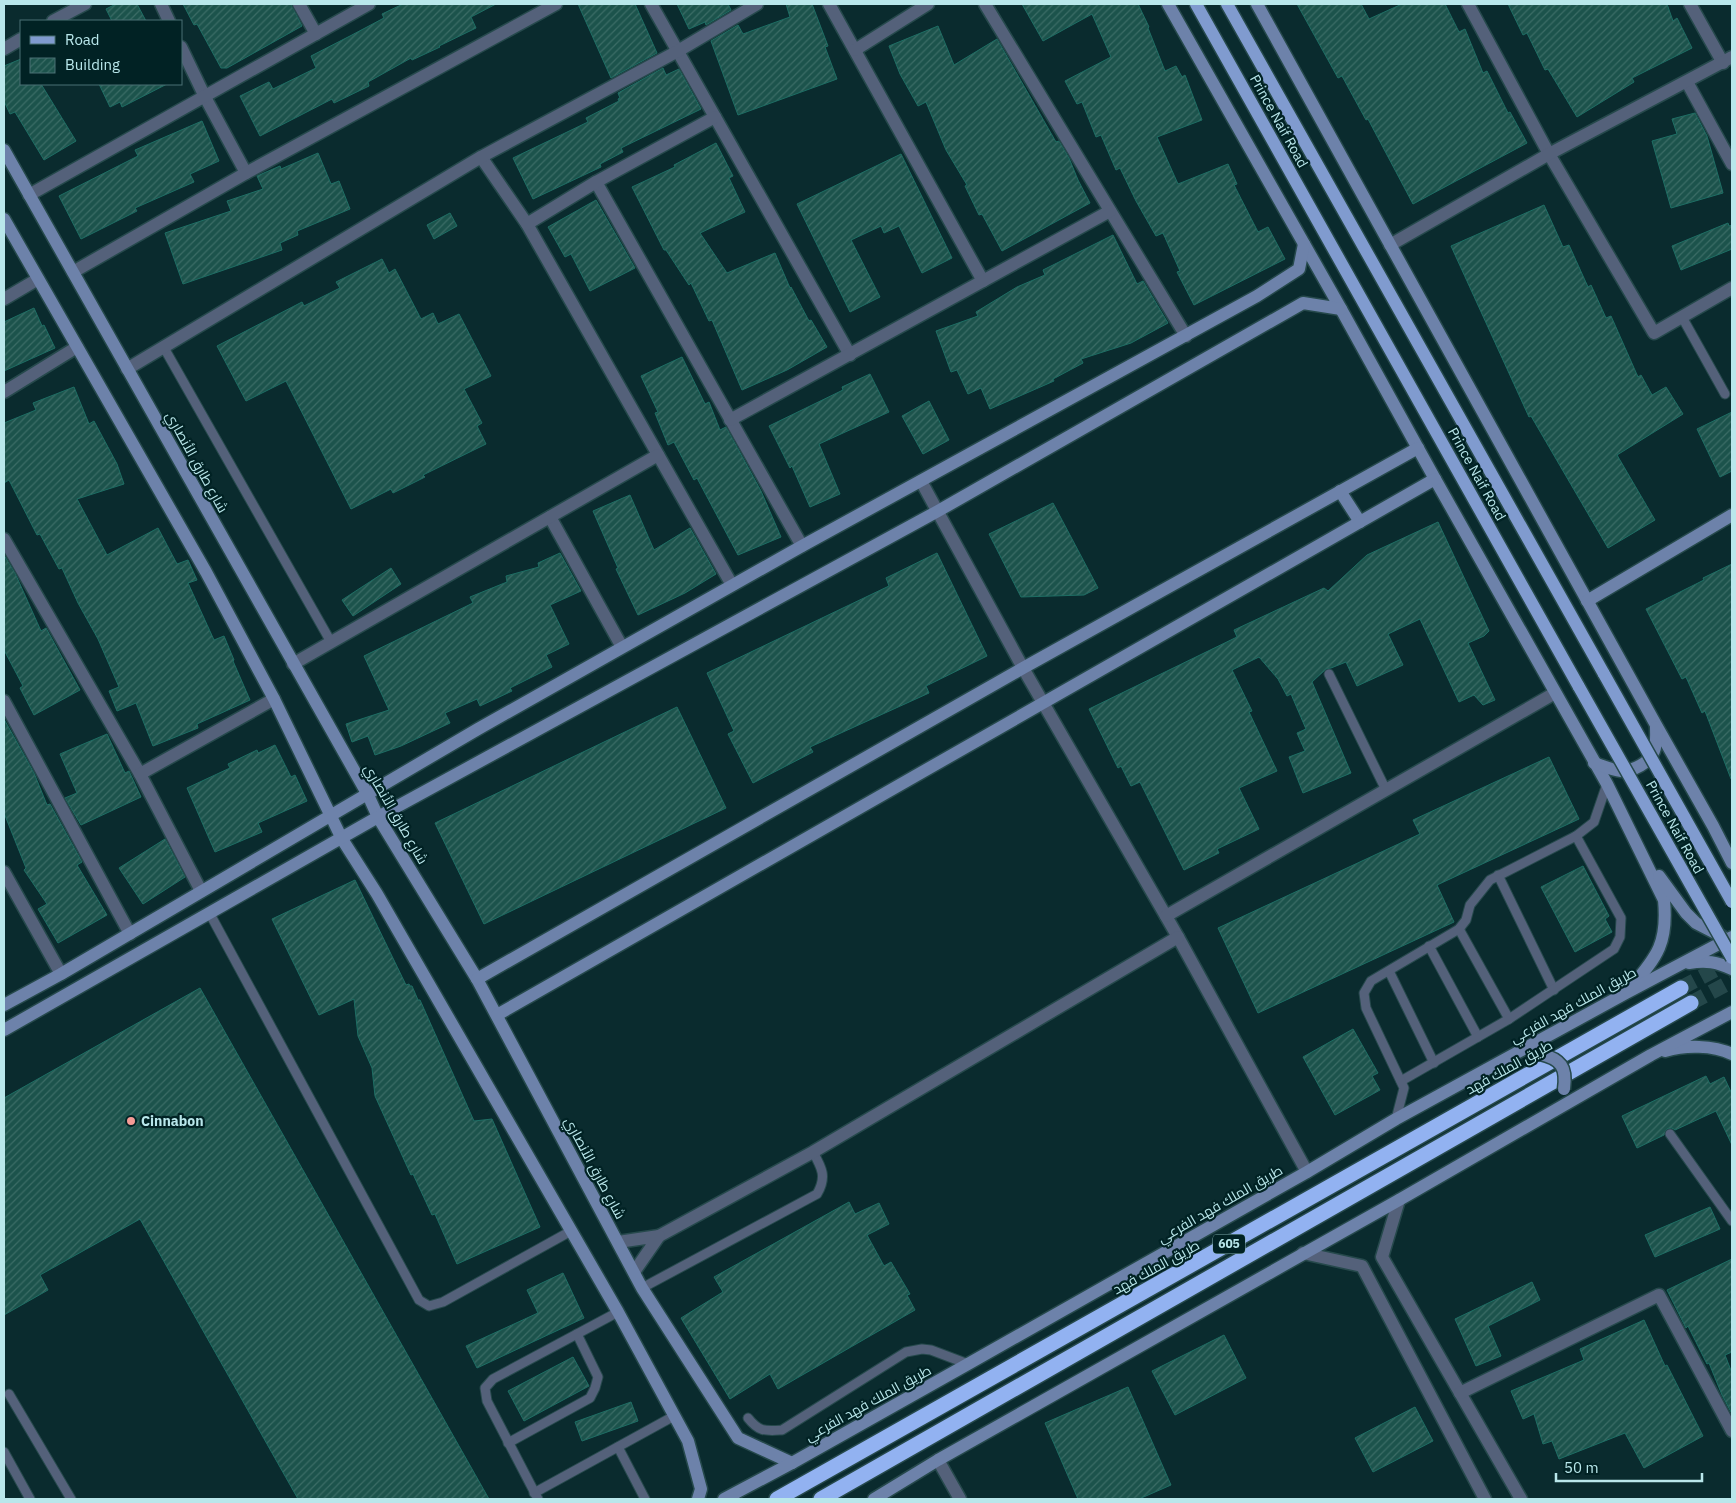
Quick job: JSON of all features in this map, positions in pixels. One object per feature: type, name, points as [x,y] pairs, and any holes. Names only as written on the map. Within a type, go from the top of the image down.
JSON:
[{"type":"highway","name":"طريق الملك فهد","points":[[777,1499],[1682,988]]},
{"type":"highway","name":"605","points":[[820,1499],[1690,1002]]},
{"type":"main road","name":"Prince Naif Road","points":[[1196,4],[1732,958]]},
{"type":"main road","name":"Prince Naif Road","points":[[1227,4],[1732,902]]},
{"type":"street","points":[[55,20],[85,4]]},
{"type":"street","points":[[160,4],[168,20]]},
{"type":"street","points":[[299,4],[316,34]]},
{"type":"street","points":[[29,195],[369,4]]},
{"type":"street","points":[[73,272],[246,173],[556,4]]},
{"type":"street","points":[[651,4],[850,355]]},
{"type":"street","points":[[127,368],[481,157],[678,51],[757,4]]},
{"type":"street","points":[[829,4],[983,281]]},
{"type":"street","points":[[855,50],[928,4]]},
{"type":"street","points":[[985,4],[1186,336]]},
{"type":"street","points":[[1168,4],[1607,784],[1664,900],[1666,916],[1660,949],[1648,967],[1626,992]]},
{"type":"street","points":[[1257,4],[1587,601],[1714,826],[1732,863]]},
{"type":"street","points":[[1468,4],[1549,154],[1654,333],[1732,288]]},
{"type":"street","points":[[1390,245],[1549,154],[1728,60],[1690,4]]},
{"type":"street","points":[[4,49],[20,40]]},
{"type":"street","points":[[182,49],[246,173]]},
{"type":"street","points":[[1687,82],[1732,164]]},
{"type":"street","points":[[527,224],[596,182],[715,117]]},
{"type":"street","name":"شارع طارق الأنصاري","points":[[4,150],[368,795],[378,818],[477,979],[642,1288],[738,1438],[792,1463]]},
{"type":"street","points":[[481,157],[527,224],[732,585]]},
{"type":"street","points":[[596,182],[802,546]]},
{"type":"street","points":[[730,420],[1110,211]]},
{"type":"street","points":[[4,219],[206,572],[274,699],[342,839],[377,894],[618,1312],[688,1441],[700,1489],[698,1499]]},
{"type":"street","points":[[4,1005],[61,974],[478,729],[622,647],[1257,296],[1299,269],[1304,244]]},
{"type":"street","points":[[4,299],[38,279]]},
{"type":"street","points":[[4,1030],[378,818],[938,511],[1303,303],[1341,309]]},
{"type":"street","points":[[4,392],[77,346]]},
{"type":"street","points":[[477,979],[1023,668],[1418,448]]},
{"type":"street","points":[[293,664],[658,455]]},
{"type":"street","points":[[497,1015],[1435,479]]},
{"type":"street","points":[[921,481],[1023,668],[1178,937],[1307,1172]]},
{"type":"street","points":[[1340,491],[1360,522]]},
{"type":"street","points":[[1587,601],[1732,515]]},
{"type":"street","points":[[550,517],[622,647]]},
{"type":"street","points":[[4,539],[140,774],[202,891]]},
{"type":"street","points":[[1166,916],[1555,693]]},
{"type":"street","points":[[140,774],[274,699]]},
{"type":"street","points":[[4,701],[130,934]]},
{"type":"street","points":[[1594,762],[1620,771],[1632,770],[1646,762],[1654,752],[1656,725]]},
{"type":"street","points":[[1714,826],[1732,843]]},
{"type":"street","points":[[1641,852],[1686,913],[1696,923],[1731,939]]},
{"type":"street","points":[[4,872],[61,974]]},
{"type":"street","points":[[618,1242],[659,1236],[813,1152],[1178,937]]},
{"type":"street","name":"طريق الملك فهد الفرعي","points":[[724,1499],[968,1364],[1307,1172],[1396,1119],[1626,992],[1731,939]]},
{"type":"street","points":[[1680,964],[1702,960],[1719,962],[1732,969]]},
{"type":"street","points":[[1718,1019],[1729,1008],[1732,1000]]},
{"type":"street","points":[[874,1499],[938,1460],[1302,1253],[1651,1055],[1732,1012]]},
{"type":"street","points":[[1651,1055],[1672,1049],[1691,1048],[1708,1048],[1732,1054]]},
{"type":"street","points":[[1517,1052],[1540,1054],[1559,1062],[1566,1079],[1564,1089],[1552,1112]]},
{"type":"street","points":[[1398,1200],[1382,1257],[1521,1499]]},
{"type":"street","points":[[634,1272],[659,1236]]},
{"type":"street","points":[[1302,1253],[1362,1266],[1486,1499]]},
{"type":"street","points":[[1460,1393],[1658,1295],[1732,1431]]},
{"type":"street","points":[[938,1460],[960,1499]]},
{"type":"lane","points":[[1682,317],[1725,394]]},
{"type":"lane","points":[[163,346],[331,642]]},
{"type":"lane","points":[[1329,674],[1386,790]]},
{"type":"lane","points":[[1396,1119],[1404,1088],[1366,1008],[1364,992],[1371,981],[1459,929],[1466,920],[1470,905],[1490,880],[1576,836],[1594,822],[1607,784]]},
{"type":"lane","points":[[1401,1081],[1509,1019],[1614,949],[1620,937],[1621,918],[1576,836]]},
{"type":"lane","points":[[1498,875],[1554,990]]},
{"type":"lane","points":[[210,914],[419,1300],[429,1306],[443,1302],[571,1231]]},
{"type":"lane","points":[[1459,929],[1509,1019]]},
{"type":"lane","points":[[1429,946],[1478,1037]]},
{"type":"lane","points":[[1389,970],[1434,1063]]},
{"type":"lane","points":[[1670,1134],[1732,1220]]},
{"type":"lane","points":[[642,1288],[817,1194],[823,1184],[822,1169],[813,1152]]},
{"type":"lane","points":[[618,1312],[493,1380],[485,1388],[487,1401],[536,1496],[674,1416]]},
{"type":"lane","points":[[508,1443],[590,1398],[598,1376],[578,1334]]},
{"type":"lane","points":[[748,1418],[756,1428],[765,1431],[782,1430],[906,1352],[922,1349],[932,1350],[968,1364]]},
{"type":"lane","points":[[9,1394],[71,1499]]},
{"type":"lane","points":[[618,1447],[645,1499]]},
{"type":"lane","points":[[4,1452],[30,1499]]},
{"type":"building","points":[[116,4],[137,4],[145,20],[112,20],[106,9]]},
{"type":"building","points":[[183,4],[291,4],[302,26],[227,68],[221,68],[197,24],[194,25]]},
{"type":"building","points":[[403,4],[496,4],[471,17],[476,28],[412,60],[411,58],[368,82],[369,86],[334,103],[332,99],[260,136],[240,96],[269,82],[273,89],[316,68],[311,56],[384,18],[382,14]]},
{"type":"building","points":[[578,4],[635,4],[657,53],[611,78]]},
{"type":"building","points":[[677,4],[728,4],[731,10],[706,25],[705,22],[689,29]]},
{"type":"building","points":[[786,4],[812,4],[828,46],[825,47],[837,79],[738,115],[711,41],[738,25],[743,34],[790,17]]},
{"type":"building","points":[[1022,4],[1138,4],[1149,27],[1165,71],[1176,66],[1182,77],[1185,75],[1202,120],[1157,137],[1178,184],[1228,164],[1237,184],[1234,185],[1258,232],[1268,227],[1285,259],[1194,305],[1177,272],[1180,271],[1163,233],[1156,236],[1120,168],[1116,170],[1101,135],[1096,137],[1082,102],[1077,104],[1065,81],[1111,57],[1092,14],[1043,41]]},
{"type":"building","points":[[1297,4],[1361,4],[1369,19],[1402,4],[1445,4],[1459,32],[1465,29],[1483,73],[1487,71],[1508,113],[1510,112],[1527,143],[1413,204],[1368,119],[1366,120],[1342,76],[1338,78]]},
{"type":"building","points":[[1508,4],[1667,4],[1673,21],[1677,18],[1692,48],[1632,78],[1634,82],[1577,117],[1548,69],[1545,70],[1527,33],[1523,35]]},
{"type":"building","points":[[938,26],[954,65],[997,39],[1056,142],[1059,141],[1069,158],[1090,203],[1002,251],[982,214],[979,215],[965,186],[967,185],[946,150],[926,102],[918,106],[900,74],[889,46]]},
{"type":"building","points":[[20,59],[20,85],[42,85],[76,141],[44,160],[15,112],[10,114],[4,101],[4,66]]},
{"type":"building","points":[[663,68],[666,75],[679,69],[701,109],[621,148],[623,152],[600,164],[601,167],[533,199],[513,158],[588,122],[586,118],[619,101],[618,93]]},
{"type":"building","points":[[99,85],[165,85],[122,107],[120,102],[110,107]]},
{"type":"building","points":[[1695,113],[1707,136],[1723,193],[1671,208],[1652,141],[1677,134],[1672,119]]},
{"type":"building","points":[[202,121],[219,161],[190,174],[194,182],[135,208],[137,211],[81,239],[59,196],[138,156],[135,150]]},
{"type":"building","points":[[716,143],[733,176],[729,178],[745,212],[700,233],[727,273],[775,253],[790,288],[827,347],[787,370],[742,390],[712,320],[709,321],[691,283],[689,285],[666,250],[664,250],[632,187],[675,167],[674,165]]},
{"type":"building","points":[[318,153],[331,184],[339,181],[350,209],[297,231],[298,235],[280,243],[282,250],[183,284],[165,233],[231,211],[227,201],[263,189],[257,176],[280,166],[281,169]]},
{"type":"building","points":[[901,154],[952,258],[922,273],[899,226],[884,233],[881,226],[851,240],[880,297],[850,312],[797,204]]},
{"type":"building","points":[[596,200],[635,268],[590,291],[571,254],[565,257],[548,227]]},
{"type":"building","points":[[1544,205],[1563,247],[1569,245],[1588,287],[1591,285],[1606,318],[1611,316],[1638,377],[1641,375],[1652,395],[1666,387],[1683,414],[1617,455],[1655,520],[1608,548],[1531,416],[1529,417],[1451,246]]},
{"type":"building","points":[[450,213],[457,226],[434,239],[427,225]]},
{"type":"building","points":[[1728,223],[1729,226],[1732,225],[1732,249],[1681,270],[1672,246]]},
{"type":"building","points":[[1113,235],[1137,284],[1143,281],[1168,323],[1131,343],[1081,359],[1083,363],[1053,379],[1054,381],[990,409],[981,388],[968,394],[957,370],[951,372],[936,331],[978,316],[976,312],[1017,287],[1045,275],[1043,270]]},
{"type":"building","points":[[382,259],[389,273],[395,269],[421,319],[433,313],[438,324],[459,314],[491,376],[464,389],[482,423],[477,426],[486,444],[423,475],[425,477],[393,493],[391,489],[351,509],[286,381],[246,401],[217,346],[302,302],[304,306],[340,288],[336,282]]},
{"type":"building","points":[[34,308],[55,348],[4,371],[4,322]]},
{"type":"building","points":[[682,357],[705,404],[709,402],[720,430],[726,427],[761,491],[781,537],[738,555],[697,478],[694,480],[674,442],[668,445],[655,413],[658,412],[641,376]]},
{"type":"building","points":[[870,374],[889,412],[819,444],[840,494],[810,507],[792,466],[790,468],[769,426],[843,390],[842,387]]},
{"type":"building","points":[[74,387],[89,424],[94,421],[117,464],[124,484],[77,499],[107,555],[158,528],[177,564],[188,560],[197,580],[188,583],[214,640],[224,636],[250,700],[197,724],[198,728],[153,746],[136,703],[117,711],[109,691],[119,687],[98,639],[78,603],[62,568],[59,569],[40,534],[37,535],[9,480],[4,483],[4,423],[36,410],[33,403]]},
{"type":"building","points":[[929,401],[949,440],[923,454],[902,416]]},
{"type":"building","points":[[1732,412],[1732,471],[1720,477],[1697,429]]},
{"type":"building","points":[[630,495],[654,550],[690,528],[716,574],[685,593],[638,615],[616,569],[618,568],[593,511]]},
{"type":"building","points":[[1053,503],[1098,588],[1084,595],[1021,597],[989,534]]},
{"type":"building","points":[[1438,522],[1489,631],[1484,636],[1468,643],[1495,700],[1483,705],[1474,695],[1459,702],[1420,619],[1388,634],[1403,665],[1357,686],[1346,662],[1326,669],[1312,682],[1351,773],[1303,793],[1289,757],[1305,751],[1297,733],[1306,729],[1291,694],[1287,696],[1278,679],[1259,657],[1232,670],[1252,711],[1249,712],[1277,771],[1239,788],[1259,829],[1217,849],[1219,853],[1184,870],[1140,782],[1131,786],[1121,766],[1118,768],[1089,709],[1237,637],[1234,630],[1324,588],[1328,591],[1367,555]]},
{"type":"building","points":[[560,553],[581,591],[550,605],[569,644],[546,655],[552,667],[510,688],[512,691],[480,706],[477,699],[445,713],[450,723],[401,746],[375,755],[368,736],[352,742],[346,724],[389,710],[364,656],[473,603],[470,597],[507,582],[506,576],[539,567],[538,563]]},
{"type":"building","points":[[937,553],[987,656],[926,686],[929,693],[810,747],[813,752],[753,783],[728,734],[734,731],[707,673],[889,586],[886,578]]},
{"type":"building","points":[[4,555],[15,573],[41,631],[46,628],[80,690],[34,715],[20,688],[23,686],[4,650]]},
{"type":"building","points":[[1732,564],[1731,779],[1705,711],[1702,713],[1686,677],[1682,679],[1646,609]]},
{"type":"building","points":[[391,568],[401,584],[353,616],[342,600]]},
{"type":"building","points":[[677,707],[726,808],[484,924],[435,823]]},
{"type":"building","points":[[4,719],[34,773],[47,805],[50,804],[82,862],[77,865],[107,915],[58,943],[38,909],[47,904],[24,870],[26,868],[4,813]]},
{"type":"building","points":[[107,734],[125,773],[129,771],[141,797],[81,825],[65,798],[77,793],[60,754]]},
{"type":"building","points":[[275,745],[291,777],[295,775],[307,801],[258,823],[262,832],[215,852],[187,788],[230,768],[228,764],[257,750],[258,753]]},
{"type":"building","points":[[1549,757],[1579,819],[1437,885],[1454,922],[1258,1013],[1218,928],[1420,834],[1413,820]]},
{"type":"building","points":[[165,839],[185,877],[143,904],[119,868]]},
{"type":"building","points":[[1583,866],[1609,916],[1605,919],[1612,932],[1575,952],[1541,887]]},
{"type":"building","points":[[355,880],[406,985],[412,986],[418,1000],[420,1000],[474,1121],[492,1119],[540,1227],[457,1264],[435,1214],[432,1215],[413,1174],[411,1175],[375,1096],[372,1068],[358,1036],[354,999],[319,1015],[272,919]]},
{"type":"building","points":[[200,988],[489,1499],[298,1499],[140,1219],[40,1275],[48,1290],[4,1315],[4,1098]]},
{"type":"building","points":[[1353,1029],[1378,1073],[1372,1076],[1380,1090],[1335,1115],[1303,1057]]},
{"type":"building","points":[[1706,1076],[1710,1084],[1724,1077],[1732,1094],[1732,1145],[1716,1111],[1675,1130],[1672,1128],[1667,1129],[1664,1135],[1637,1148],[1622,1116]]},
{"type":"building","points":[[849,1202],[855,1214],[879,1203],[889,1224],[867,1235],[884,1266],[891,1262],[910,1294],[907,1295],[915,1310],[778,1389],[770,1374],[730,1399],[681,1318],[723,1292],[714,1277]]},
{"type":"building","points":[[1710,1207],[1720,1229],[1655,1257],[1645,1235]]},
{"type":"building","points":[[1732,1259],[1732,1352],[1725,1355],[1732,1373],[1732,1414],[1709,1363],[1707,1364],[1688,1326],[1686,1328],[1667,1290]]},
{"type":"building","points":[[563,1273],[584,1318],[477,1368],[466,1346],[538,1313],[527,1290]]},
{"type":"building","points":[[1532,1282],[1540,1300],[1488,1326],[1501,1356],[1476,1366],[1455,1319]]},
{"type":"building","points":[[1644,1320],[1665,1366],[1667,1365],[1703,1436],[1644,1468],[1625,1433],[1559,1459],[1552,1441],[1543,1444],[1534,1414],[1523,1419],[1511,1391],[1584,1360],[1580,1349]]},
{"type":"building","points":[[1224,1335],[1246,1378],[1175,1415],[1152,1371]]},
{"type":"building","points":[[573,1357],[589,1386],[524,1421],[508,1391]]},
{"type":"building","points":[[1128,1387],[1171,1485],[1139,1499],[1078,1499],[1045,1423]]},
{"type":"building","points":[[631,1402],[638,1421],[582,1441],[575,1422]]},
{"type":"building","points":[[1415,1407],[1433,1441],[1373,1472],[1355,1438]]},
{"type":"tunnel","points":[[1681,988],[1732,961]]},
{"type":"tunnel","points":[[1691,1003],[1732,981]]},
{"type":"place","name":"Cinnabon","points":[[131,1121]]}]
